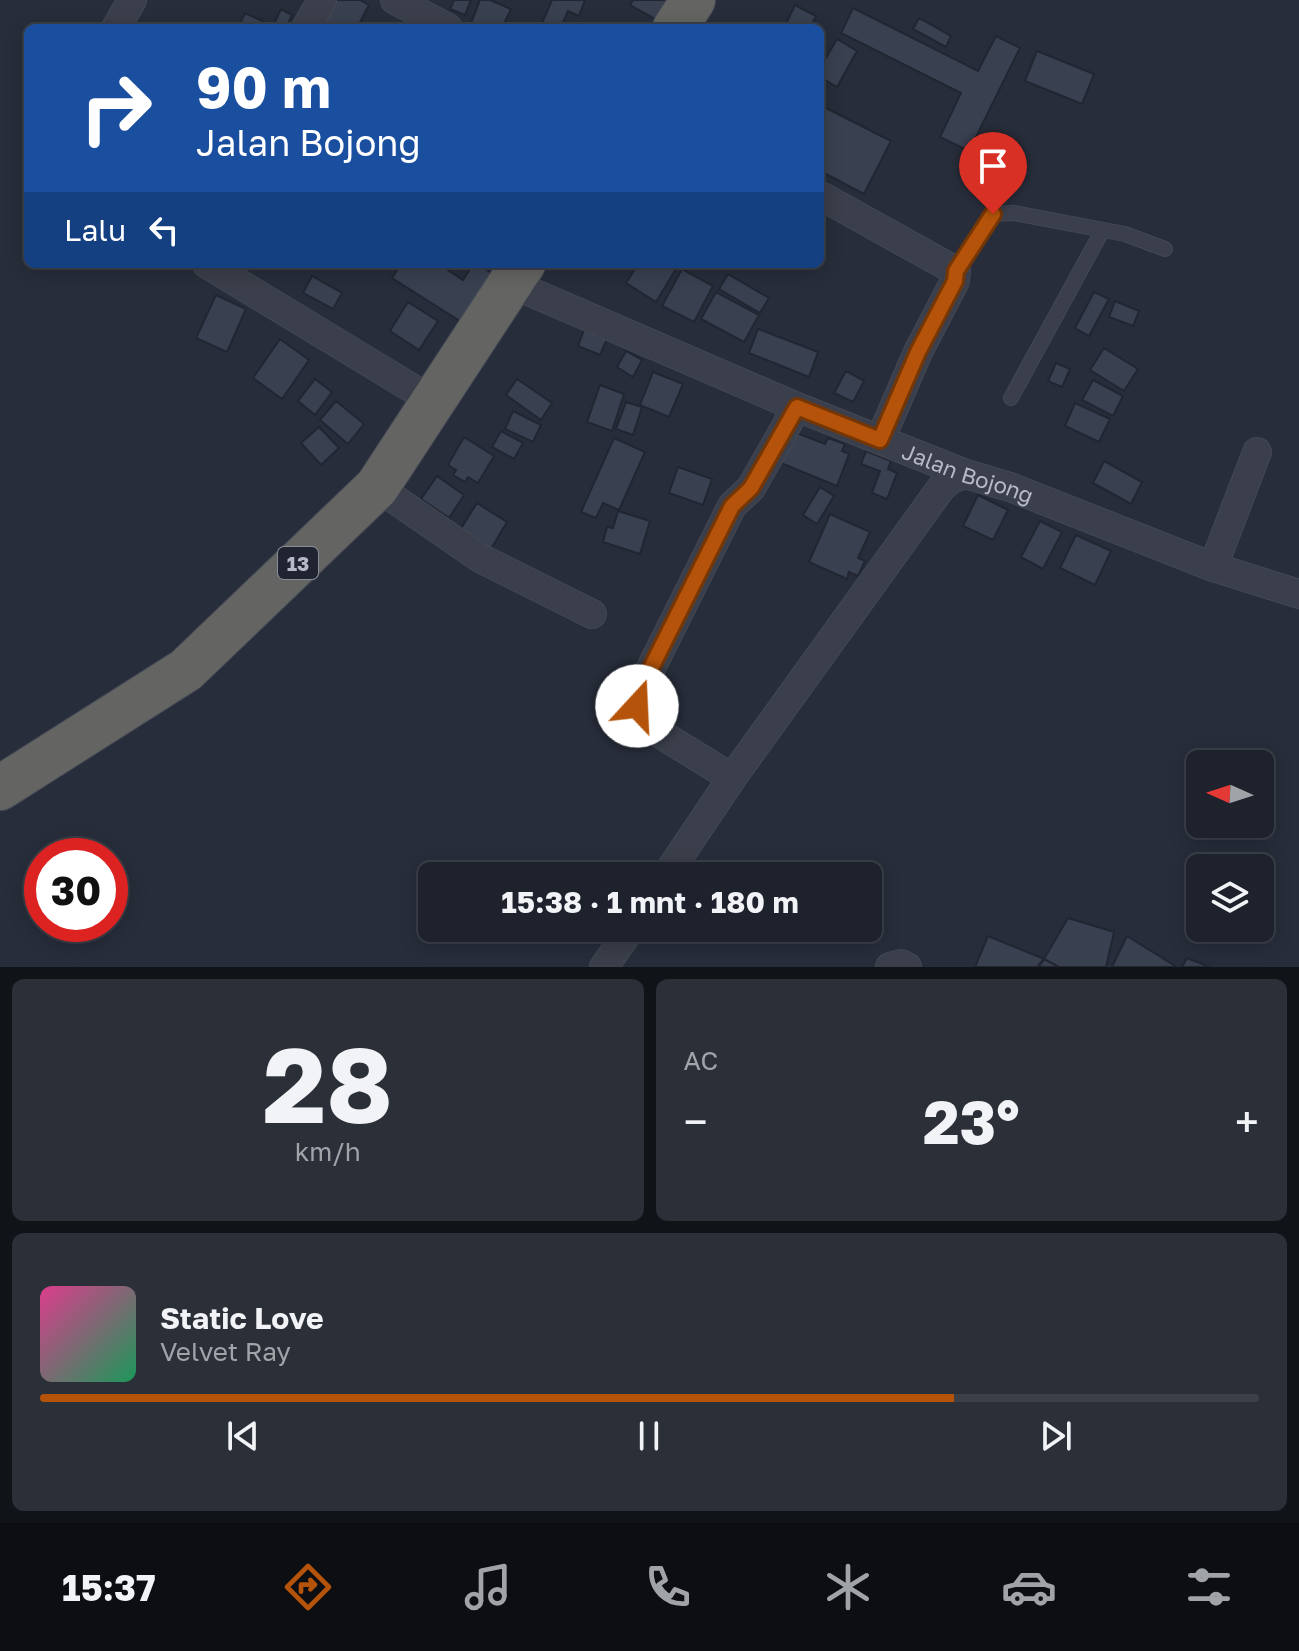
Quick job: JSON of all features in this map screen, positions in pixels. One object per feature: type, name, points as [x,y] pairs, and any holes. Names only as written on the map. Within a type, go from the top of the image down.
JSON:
[{"type":"highway","points":[[678,24],[693,0]]},
{"type":"highway","name":"13","points":[[0,788],[186,670],[377,487],[517,274]]},
{"type":"street","points":[[118,24],[132,0]]},
{"type":"street","points":[[308,24],[322,0]]},
{"type":"street","points":[[395,0],[440,24]]},
{"type":"street","points":[[824,198],[956,271],[955,281],[918,352],[880,440]]},
{"type":"street","points":[[214,268],[433,401]]},
{"type":"street","name":"Jalan Bojong","points":[[517,274],[797,407],[1213,567],[1299,594]]},
{"type":"street","points":[[732,778],[643,723],[637,706],[639,692],[732,506],[751,488],[797,407]]},
{"type":"street","points":[[1213,567],[1257,452]]},
{"type":"street","points":[[675,862],[732,778],[941,488],[951,479],[966,474]]},
{"type":"street","points":[[377,487],[480,558],[592,614]]},
{"type":"street","points":[[608,966],[623,942]]},
{"type":"lane","points":[[956,271],[993,214],[1014,213],[1125,234],[1165,249]]},
{"type":"lane","points":[[1011,398],[1102,231]]},
{"type":"building","points":[[333,0],[360,0],[369,5],[359,24],[320,24]]},
{"type":"building","points":[[454,0],[471,0],[465,15],[450,9]]},
{"type":"building","points":[[480,0],[490,0],[511,9],[504,24],[471,24]]},
{"type":"building","points":[[552,0],[585,0],[579,16],[568,11],[562,24],[542,24]]},
{"type":"building","points":[[633,0],[668,0],[657,20],[630,5]]},
{"type":"building","points":[[795,5],[816,16],[812,24],[786,24]]},
{"type":"building","points":[[853,8],[978,71],[996,36],[1020,48],[969,151],[940,137],[961,93],[841,33]]},
{"type":"building","points":[[281,9],[292,15],[288,24],[274,24]]},
{"type":"building","points":[[245,13],[269,24],[240,24]]},
{"type":"building","points":[[919,18],[951,36],[946,47],[913,29]]},
{"type":"building","points":[[837,39],[857,51],[837,87],[824,79],[824,61]]},
{"type":"building","points":[[1037,51],[1094,74],[1082,104],[1025,81]]},
{"type":"building","points":[[824,107],[891,141],[864,194],[824,173]]},
{"type":"building","points":[[398,268],[445,268],[463,280],[470,268],[484,268],[493,274],[463,323],[392,278]]},
{"type":"building","points":[[635,268],[677,268],[656,302],[626,283]]},
{"type":"building","points":[[682,269],[713,286],[694,322],[662,306]]},
{"type":"building","points":[[728,274],[769,298],[760,313],[719,289]]},
{"type":"building","points":[[312,276],[342,293],[333,309],[303,293]]},
{"type":"building","points":[[716,292],[759,315],[744,342],[701,319]]},
{"type":"building","points":[[1094,292],[1109,299],[1089,336],[1075,328]]},
{"type":"building","points":[[216,295],[246,309],[227,352],[196,338]]},
{"type":"building","points":[[1115,301],[1139,311],[1133,326],[1109,317]]},
{"type":"building","points":[[408,302],[438,321],[419,350],[390,331]]},
{"type":"building","points":[[758,329],[818,352],[809,377],[749,353]]},
{"type":"building","points":[[584,330],[607,339],[600,355],[578,346]]},
{"type":"building","points":[[280,339],[309,360],[282,399],[253,378]]},
{"type":"building","points":[[1104,348],[1138,369],[1124,391],[1090,370]]},
{"type":"building","points":[[626,351],[642,360],[633,377],[617,367]]},
{"type":"building","points":[[1056,363],[1070,369],[1062,387],[1048,381]]},
{"type":"building","points":[[846,371],[864,381],[853,402],[834,393]]},
{"type":"building","points":[[653,372],[683,384],[669,417],[640,405]]},
{"type":"building","points":[[315,379],[332,392],[315,415],[298,401]]},
{"type":"building","points":[[517,379],[552,403],[541,420],[506,395]]},
{"type":"building","points":[[1093,380],[1123,396],[1113,416],[1082,400]]},
{"type":"building","points":[[600,385],[624,394],[612,431],[587,422]]},
{"type":"building","points":[[336,401],[364,424],[348,444],[320,420]]},
{"type":"building","points":[[626,402],[642,407],[633,435],[616,429]]},
{"type":"building","points":[[1075,403],[1110,419],[1099,442],[1065,426]]},
{"type":"building","points":[[513,411],[541,425],[533,442],[505,429]]},
{"type":"building","points":[[319,427],[339,448],[321,465],[301,443]]},
{"type":"building","points":[[501,431],[523,443],[514,459],[492,447]]},
{"type":"building","points":[[794,432],[825,444],[828,438],[845,444],[842,451],[849,454],[837,486],[781,463]]},
{"type":"building","points":[[464,437],[494,456],[478,483],[468,477],[465,482],[453,475],[456,470],[448,465]]},
{"type":"building","points":[[614,438],[645,452],[619,510],[603,503],[596,518],[581,512]]},
{"type":"building","points":[[866,451],[891,461],[888,469],[897,473],[887,499],[872,493],[880,471],[861,464]]},
{"type":"building","points":[[1104,461],[1142,482],[1131,504],[1093,483]]},
{"type":"building","points":[[678,467],[712,479],[703,505],[669,493]]},
{"type":"building","points":[[437,476],[464,495],[449,518],[421,499]]},
{"type":"building","points":[[820,487],[834,496],[817,524],[803,515]]},
{"type":"building","points":[[978,495],[1008,510],[993,540],[963,526]]},
{"type":"building","points":[[477,503],[507,522],[491,549],[460,530]]},
{"type":"building","points":[[618,511],[650,521],[640,554],[603,542],[607,527],[613,528]]},
{"type":"building","points":[[830,514],[870,532],[858,558],[865,561],[858,576],[849,572],[847,579],[809,562]]},
{"type":"building","points":[[1040,521],[1062,532],[1043,569],[1021,557]]},
{"type":"building","points":[[1076,535],[1111,551],[1095,585],[1060,568]]},
{"type":"building","points":[[1068,918],[1114,932],[1106,967],[1059,967],[1044,959]]},
{"type":"building","points":[[988,936],[1044,959],[1037,967],[975,967]]},
{"type":"building","points":[[1127,936],[1175,966],[1112,967]]},
{"type":"building","points":[[1187,958],[1210,967],[1182,967]]},
{"type":"building","points":[[1044,959],[1059,967],[1039,967]]},
{"type":"route","points":[[637,706],[639,692],[732,506],[751,488],[797,407],[880,440],[918,352],[955,281],[956,271],[993,214]]}]
